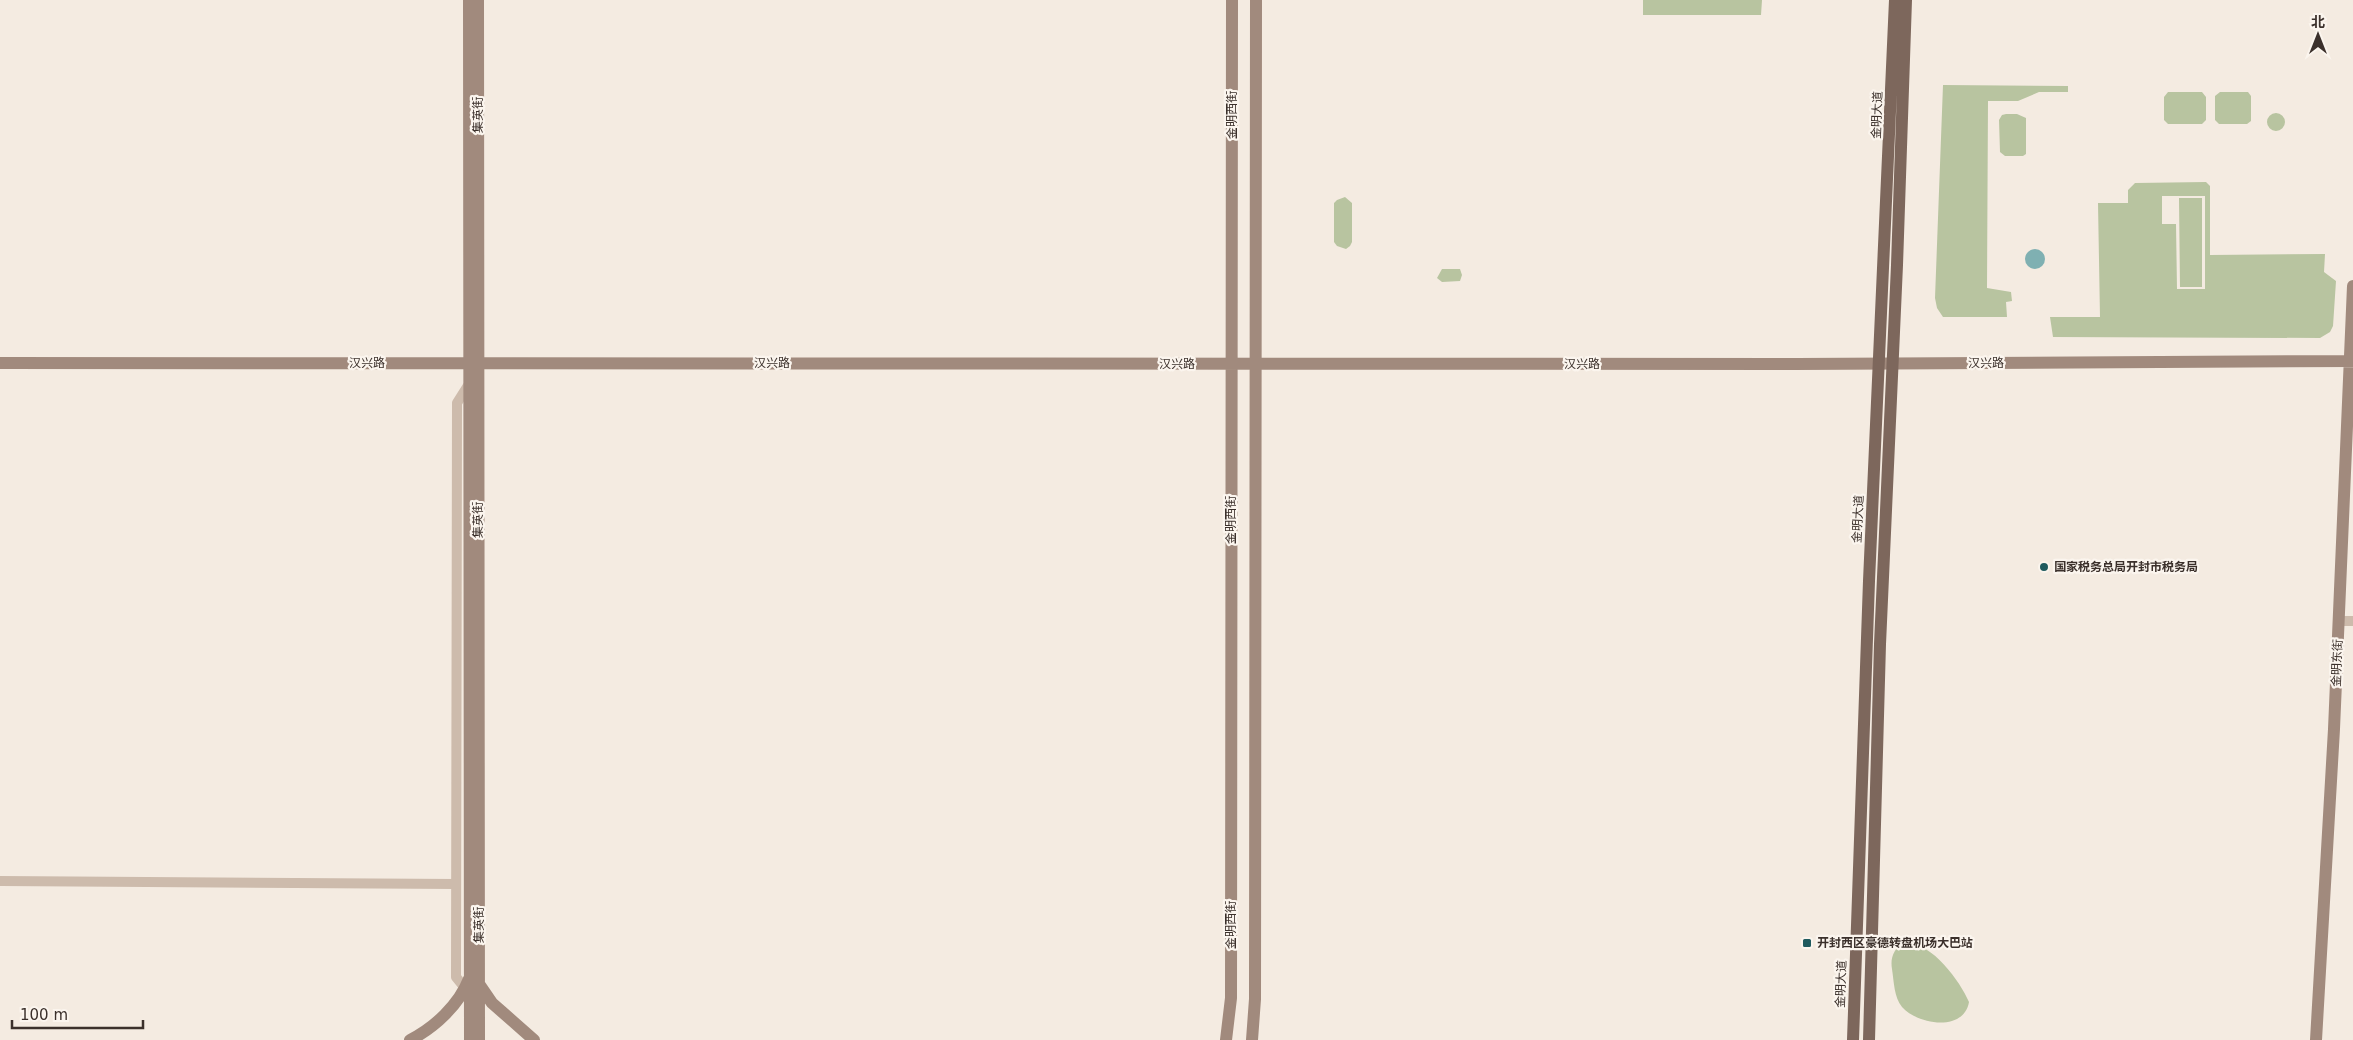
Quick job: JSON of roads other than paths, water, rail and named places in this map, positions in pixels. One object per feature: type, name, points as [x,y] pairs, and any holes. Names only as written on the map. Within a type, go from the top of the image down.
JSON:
[{"type":"main road","name":"金明大道","points":[[1869,1040],[1895,0]]},
{"type":"main road","name":"金明大道","points":[[1853,1040],[1886,360],[1906,0]]},
{"type":"street","name":"集英街","points":[[469,0],[473,360],[469,384],[471,986],[479,1040]]},
{"type":"street","name":"集英街","points":[[470,1040],[473,360],[478,0]]},
{"type":"street","name":"金明西街","points":[[1226,1040],[1230,998],[1232,0]]},
{"type":"street","name":"金明西街","points":[[1252,1040],[1255,999],[1256,0]]},
{"type":"street","name":"金明东街","points":[[2316,1040],[2351,358],[2353,286]]},
{"type":"street","name":"汉兴路","points":[[0,357],[473,360],[1886,360],[2351,358]]},
{"type":"street","name":"汉兴路","points":[[0,363],[473,360]]},
{"type":"street","points":[[469,384],[457,403],[456,977],[471,986],[534,1040]]},
{"type":"street","points":[[2338,621],[2353,621]]},
{"type":"street","points":[[0,881],[456,884]]},
{"type":"street","points":[[410,1040],[437,1022],[471,986]]},
{"type":"water","points":[[2035,249],[2042,252],[2045,259],[2042,266],[2035,269],[2028,266],[2025,259],[2028,252]]},
{"type":"place","name":"国家税务总局开封市税务局","points":[[2044,567]]},
{"type":"place","name":"开封西区豪德转盘机场大巴站","points":[[1807,943]]}]
